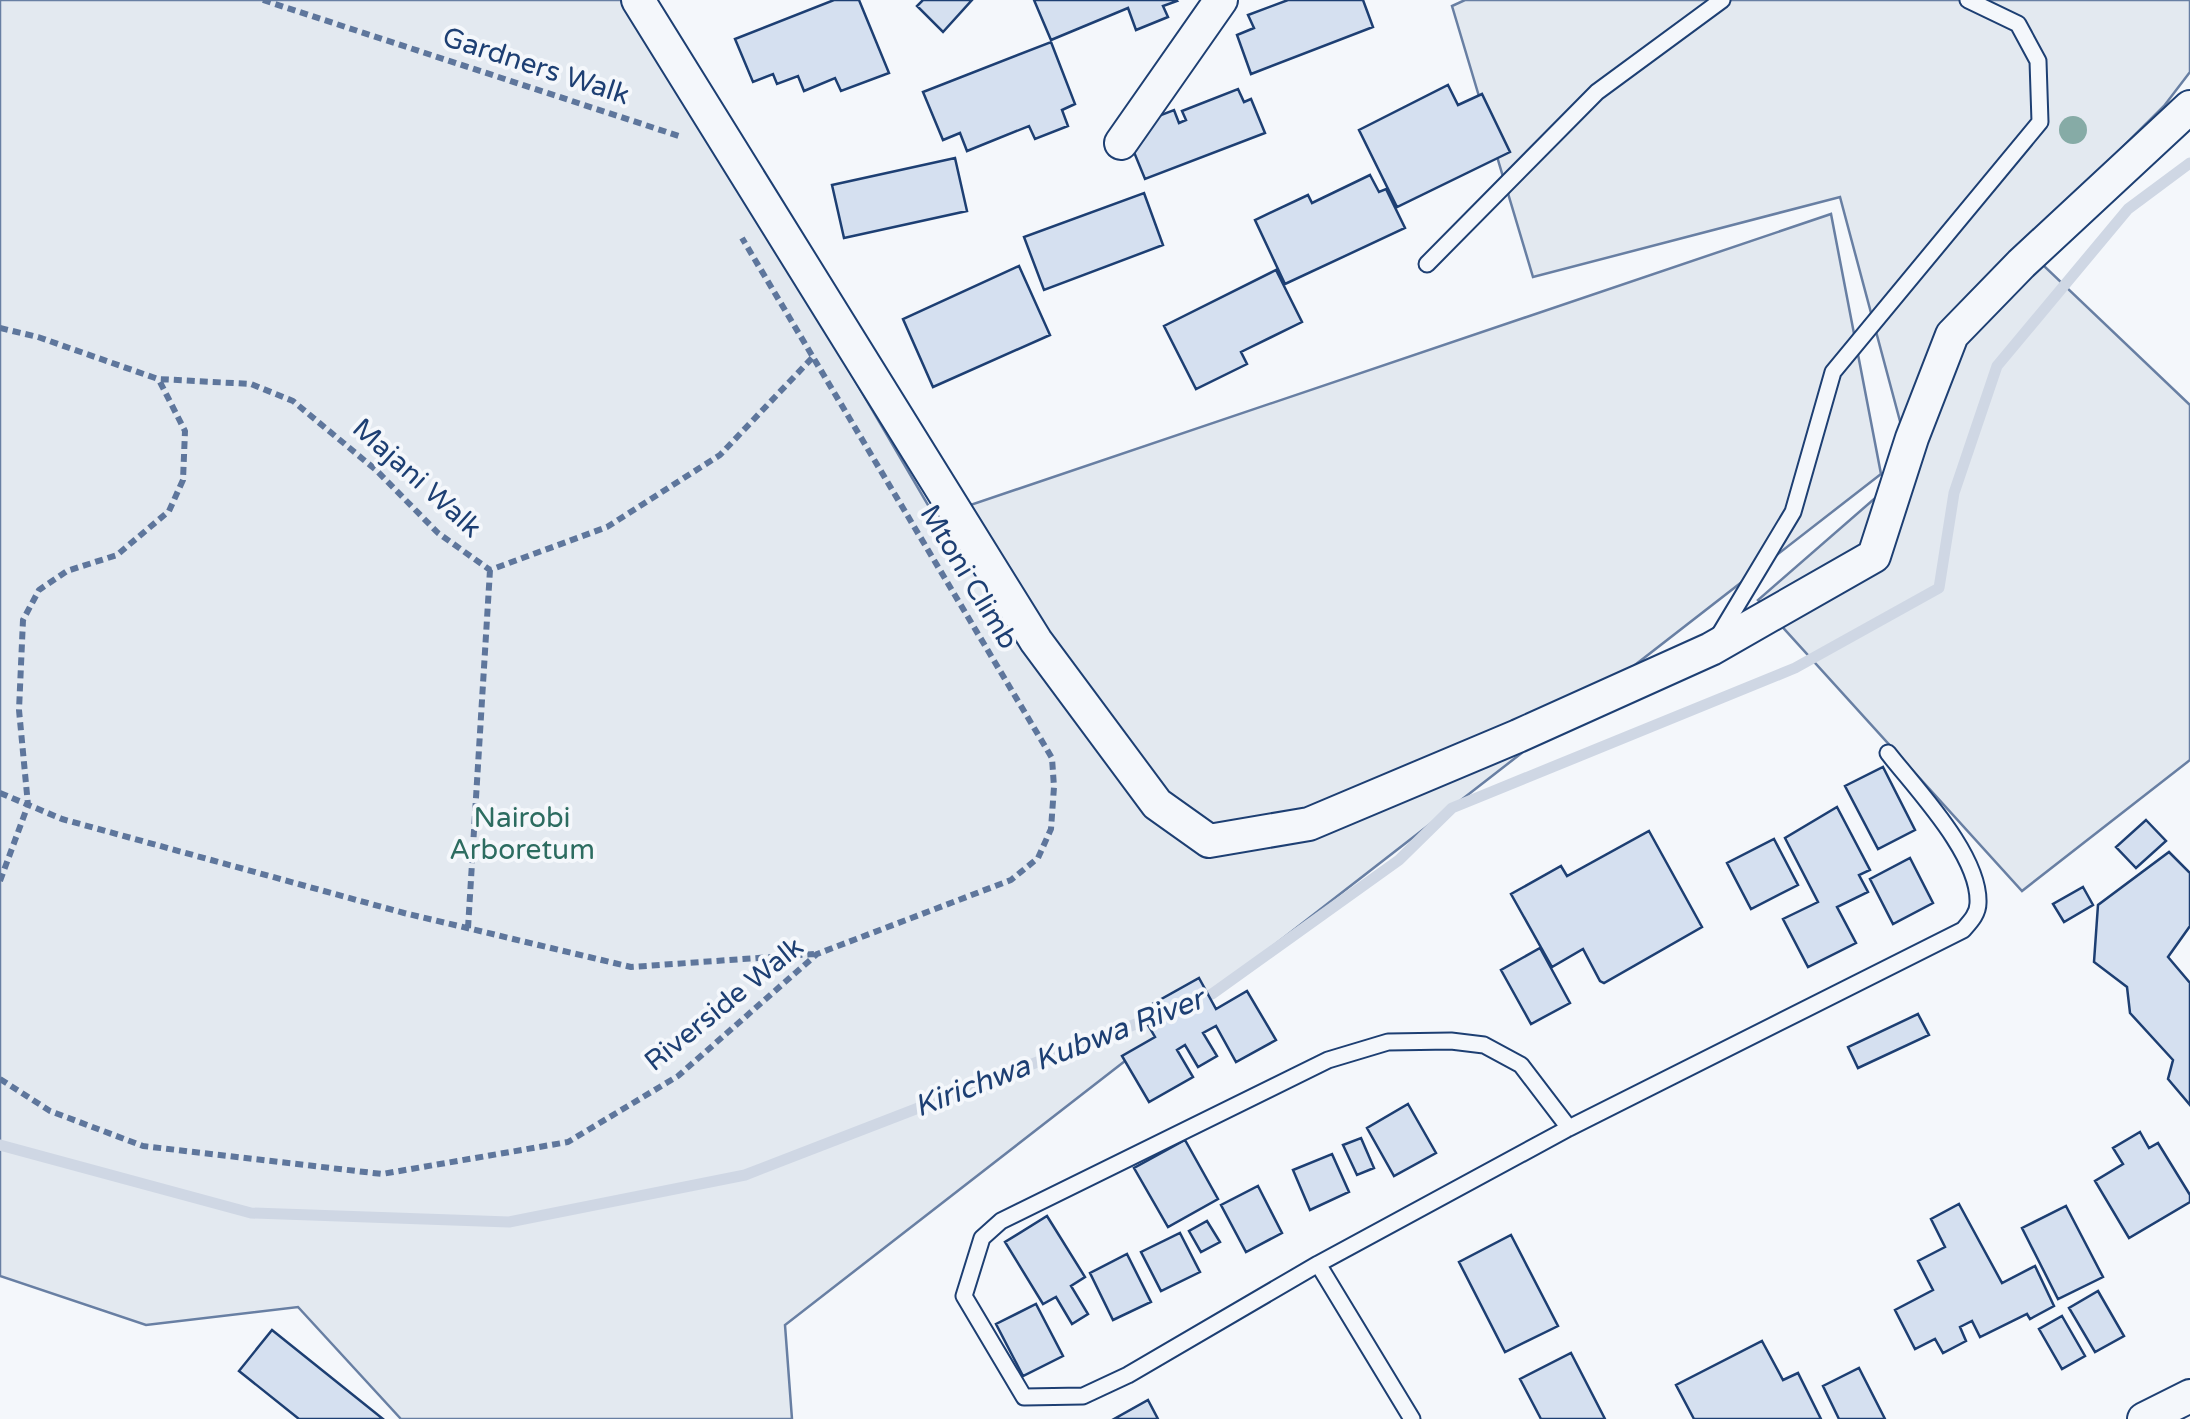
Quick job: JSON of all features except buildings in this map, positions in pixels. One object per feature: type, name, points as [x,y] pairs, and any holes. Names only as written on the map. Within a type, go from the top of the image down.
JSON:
[{"type":"street","points":[[638,0],[1036,640],[1158,804],[1209,841],[1309,824],[1518,736],[1711,648],[1874,556],[1912,438],[1952,335],[2021,264],[2190,107]]},
{"type":"street","points":[[1121,144],[1221,0]]},
{"type":"street","points":[[2144,1419],[2190,1396]]},
{"type":"lane","points":[[1428,264],[1597,92],[1722,0]]},
{"type":"lane","points":[[1711,648],[1793,512],[1833,372],[2040,122],[2038,61],[2018,24],[1968,0]]},
{"type":"lane","points":[[1569,1128],[1521,1065],[1484,1045],[1388,1042],[1328,1060],[1002,1221],[982,1238],[964,1296],[1024,1396],[1083,1396],[1128,1375],[1318,1264],[1569,1128],[1963,930],[1974,918],[1978,902],[1971,868],[1957,843],[1888,752]]},
{"type":"lane","points":[[1318,1264],[1412,1419]]},
{"type":"path","name":"Gardners Walk","points":[[263,0],[682,137]]},
{"type":"path","name":"Majani Walk","points":[[0,328],[158,378],[251,384],[293,401],[376,470],[438,533],[490,570],[607,527],[720,455],[812,358]]},
{"type":"path","name":"Mtoni Climb","points":[[812,358],[1052,758],[1050,829]]},
{"type":"path","points":[[0,882],[28,805],[18,710],[24,620],[40,590],[67,571],[117,555],[169,511],[184,480],[184,431],[158,378]]},
{"type":"path","points":[[468,928],[490,570]]},
{"type":"path","points":[[0,793],[62,820],[468,928],[631,967],[817,954]]},
{"type":"path","name":"Riverside Walk","points":[[0,1079],[50,1111],[143,1146],[382,1174],[568,1142],[678,1076],[817,954],[1011,880],[1038,858],[1050,829]]},
{"type":"green space","name":"Nairobi Arboretum","points":[[0,0],[632,0],[935,517],[1831,214],[1881,474],[785,1325],[792,1419],[401,1419],[298,1307],[146,1325],[0,1276]]},
{"type":"green space","points":[[1465,0],[2190,0],[2190,72],[2164,106],[2023,246],[2190,405],[2190,760],[2022,891],[1758,600],[1912,466],[1840,197],[1533,277],[1452,6]]},
{"type":"waterway","name":"Kirichwa Kubwa River","points":[[1195,1001],[1212,994],[1399,860],[1452,808],[1795,668],[1939,588],[1954,493],[1997,366],[2128,209],[2190,163]]},
{"type":"waterway","name":"Kirichwa Kubwa River","points":[[0,1145],[251,1213],[509,1222],[745,1175],[1159,1015]]}]
